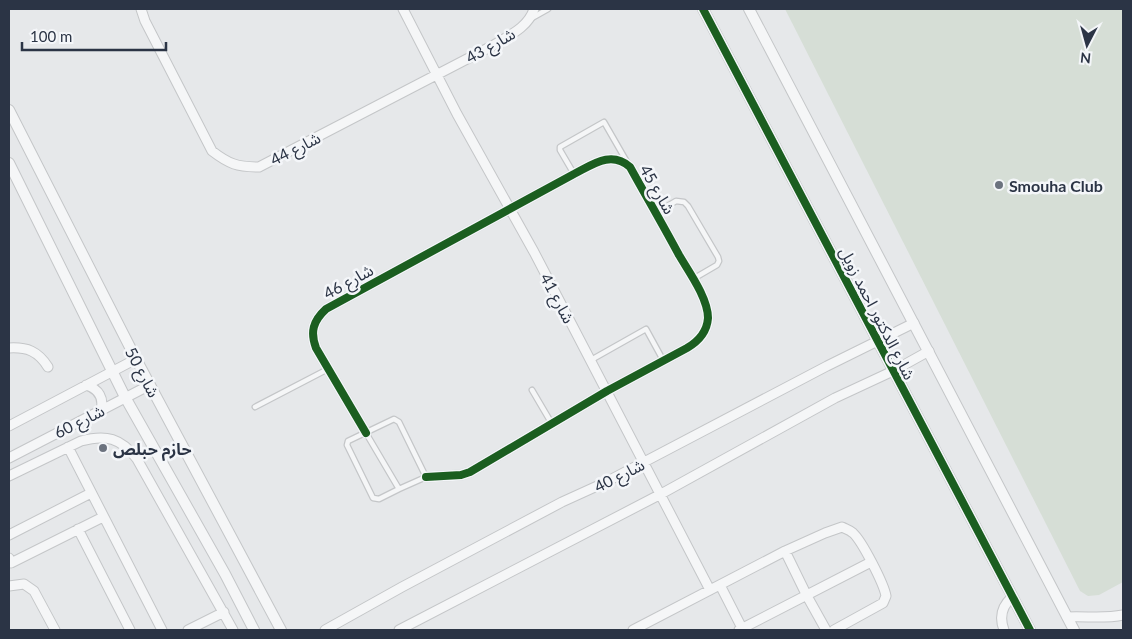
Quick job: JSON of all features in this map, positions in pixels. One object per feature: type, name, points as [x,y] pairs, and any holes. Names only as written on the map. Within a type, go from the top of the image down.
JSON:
[{"type":"street","name":"شارع 44","points":[[141,9],[145,21],[212,151],[226,162],[242,167],[258,167],[437,74]]},
{"type":"street","name":"شارع 41","points":[[403,9],[461,122],[534,252],[645,462],[710,590]]},
{"type":"street","name":"شارع 43","points":[[437,74],[512,34],[528,21],[534,9]]},
{"type":"street","name":"شارع الدكتور احمد زويل","points":[[703,9],[1030,630]]},
{"type":"street","name":"شارع الدكتور احمد زويل","points":[[749,9],[1074,630]]},
{"type":"street","name":"شارع 50","points":[[9,110],[136,359],[281,630]]},
{"type":"street","name":"شارع 45","points":[[510,210],[603,160],[611,158],[624,162],[630,167],[693,279],[704,302],[708,319],[706,328],[696,342],[663,361]]},
{"type":"street","name":"شارع 50","points":[[9,163],[125,397],[225,574],[254,630]]},
{"type":"street","name":"شارع 46","points":[[366,433],[316,348],[312,338],[313,327],[318,316],[326,309],[510,210]]},
{"type":"street","name":"شارع 40","points":[[325,630],[465,554],[827,366],[914,323]]},
{"type":"street","points":[[9,348],[30,350],[37,354],[48,367]]},
{"type":"street","points":[[399,630],[661,494],[835,398],[929,351]]},
{"type":"street","name":"شارع 60","points":[[9,426],[136,359]]},
{"type":"street","points":[[426,477],[461,475],[470,472],[607,391],[663,361]]},
{"type":"street","points":[[86,385],[100,394],[102,399],[101,410]]},
{"type":"street","name":"شارع 60","points":[[9,458],[150,385]]},
{"type":"street","points":[[9,476],[93,437],[119,442],[130,449],[233,630]]},
{"type":"street","points":[[68,448],[162,630]]},
{"type":"street","points":[[9,535],[91,493]]},
{"type":"street","points":[[9,558],[11,563],[104,517]]},
{"type":"street","points":[[633,630],[785,550],[825,532],[842,527],[852,532],[871,562],[885,592],[885,600],[871,610],[834,630]]},
{"type":"street","points":[[78,529],[130,630]]},
{"type":"street","points":[[785,550],[826,630]]},
{"type":"street","points":[[720,585],[741,630],[871,562]]},
{"type":"street","points":[[10,584],[24,584],[34,591],[55,630]]},
{"type":"street","points":[[1004,630],[1001,624],[1002,611],[1012,596]]},
{"type":"street","points":[[188,630],[224,612]]},
{"type":"street","points":[[1067,617],[1084,616],[1097,618],[1123,615]]},
{"type":"lane","points":[[528,21],[548,9]]},
{"type":"lane","points":[[574,174],[560,147],[604,122],[630,167]]},
{"type":"lane","points":[[656,213],[676,201],[684,202],[718,258],[719,261],[716,265],[693,279]]},
{"type":"lane","points":[[591,360],[646,329],[663,361]]},
{"type":"lane","points":[[255,407],[328,369]]},
{"type":"lane","points":[[532,390],[552,424]]},
{"type":"lane","points":[[394,419],[398,421],[426,477],[378,499],[372,497],[347,445],[348,442],[394,419]]},
{"type":"lane","points":[[366,433],[399,489]]},
{"type":"shaded area","name":"Smouha Club","points":[[785,9],[1123,9],[1123,582],[1099,595],[1088,596],[1080,591]]},
{"type":"cycle path","points":[[703,9],[1030,630]]},
{"type":"cycle path","points":[[366,433],[316,348],[313,337],[314,327],[318,318],[326,309],[595,163],[609,159],[623,162],[630,167],[693,277],[705,302],[708,318],[702,336],[687,348],[607,391],[470,472],[461,475],[426,477]]},
{"type":"place","name":"Smouha Club","points":[[999,185]]},
{"type":"place","name":"حازم حبلص","points":[[103,448]]}]
